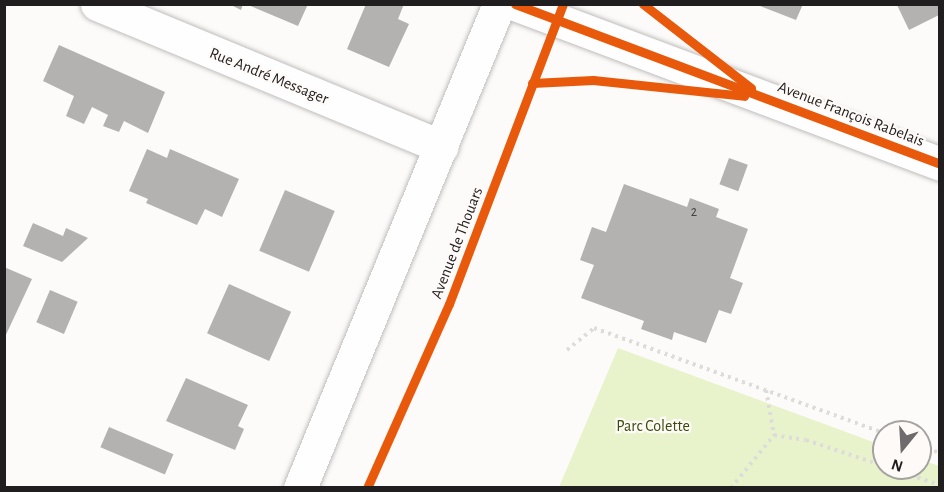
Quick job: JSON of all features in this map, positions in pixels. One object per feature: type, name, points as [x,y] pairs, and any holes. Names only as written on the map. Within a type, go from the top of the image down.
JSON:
[{"type":"street","name":"Rue André Messager","points":[[97,4],[442,147]]},
{"type":"street","points":[[300,488],[499,4]]},
{"type":"street","name":"Avenue François Rabelais","points":[[515,4],[939,164]]},
{"type":"path","points":[[567,350],[594,328],[872,429]]},
{"type":"path","points":[[731,488],[774,435],[766,390]]},
{"type":"path","points":[[774,435],[806,440],[872,462]]},
{"type":"path","points":[[924,480],[939,485]]},
{"type":"green space","name":"Parc Colette","points":[[618,348],[872,442],[872,480],[932,480],[932,463],[939,466],[939,487],[559,487]]},
{"type":"building","points":[[229,4],[243,4],[241,10]]},
{"type":"building","points":[[246,4],[308,4],[298,26]]},
{"type":"building","points":[[366,4],[404,4],[398,19],[409,24],[389,67],[347,49]]},
{"type":"building","points":[[755,4],[803,4],[796,20]]},
{"type":"building","points":[[897,5],[939,5],[939,15],[909,30]]},
{"type":"building","points":[[59,45],[165,92],[148,133],[124,121],[119,132],[103,126],[108,115],[92,107],[84,124],[66,116],[74,96],[43,81]]},
{"type":"building","points":[[147,149],[167,158],[170,149],[239,179],[222,217],[205,209],[197,225],[146,203],[148,199],[129,191]]},
{"type":"building","points":[[729,158],[748,165],[738,191],[719,184]]},
{"type":"building","points":[[624,184],[687,207],[690,198],[719,209],[716,217],[748,229],[730,278],[743,283],[731,314],[719,310],[706,343],[674,332],[672,340],[641,329],[644,321],[581,298],[594,265],[580,260],[592,227],[606,232]]},
{"type":"building","points":[[285,190],[335,211],[309,272],[259,251]]},
{"type":"building","points":[[33,223],[63,236],[66,228],[88,238],[62,262],[23,246]]},
{"type":"building","points":[[4,267],[32,279],[4,339]]},
{"type":"building","points":[[229,284],[291,312],[269,361],[207,333]]},
{"type":"building","points":[[50,290],[78,302],[64,334],[36,322]]},
{"type":"building","points":[[186,378],[248,405],[238,426],[244,429],[235,450],[166,421]]},
{"type":"building","points":[[109,427],[173,454],[165,475],[100,447]]},
{"type":"cycle path","points":[[515,4],[940,164]]},
{"type":"cycle path","name":"Avenue de Thouars","points":[[367,488],[449,304],[563,4]]},
{"type":"cycle path","points":[[643,4],[751,88]]},
{"type":"cycle path","points":[[532,83],[593,80],[744,96]]}]
